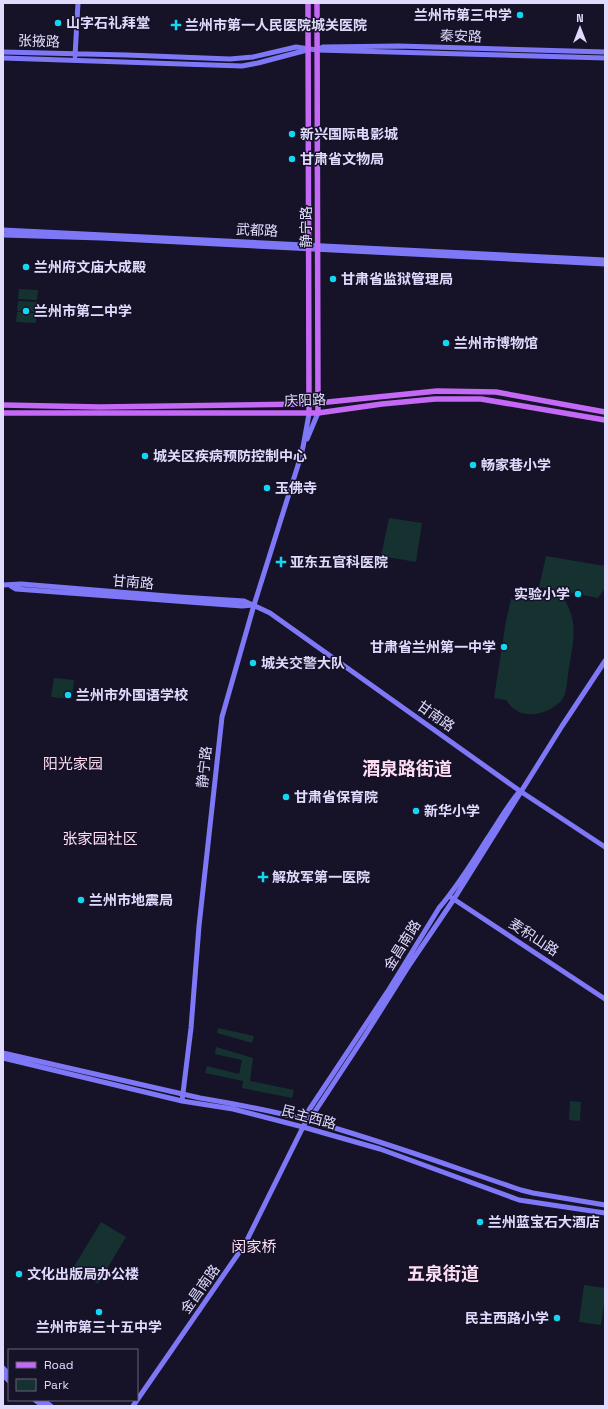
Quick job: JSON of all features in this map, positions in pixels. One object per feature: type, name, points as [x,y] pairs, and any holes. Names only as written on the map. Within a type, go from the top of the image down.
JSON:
[{"type":"main road","points":[[3,58],[74,57],[78,3]]},
{"type":"main road","name":"静宁路","points":[[303,447],[309,414],[308,3]]},
{"type":"main road","name":"静宁路","points":[[182,1101],[191,1028],[199,926],[222,717],[254,605],[303,447],[318,413],[317,3]]},
{"type":"main road","name":"秦安路","points":[[317,50],[322,47],[399,46],[605,52]]},
{"type":"main road","name":"秦安路","points":[[74,57],[127,55],[230,60],[253,57],[296,47],[308,50],[605,58]]},
{"type":"main road","name":"张掖路","points":[[3,52],[74,57]]},
{"type":"main road","name":"武都路","points":[[3,230],[308,246],[605,264]]},
{"type":"main road","name":"武都路","points":[[3,235],[308,246]]},
{"type":"main road","name":"武都路","points":[[318,247],[605,260]]},
{"type":"main road","name":"庆阳路","points":[[5,405],[100,407],[318,404],[437,391],[496,392],[605,412]]},
{"type":"main road","name":"庆阳路","points":[[3,413],[309,414],[382,404],[435,399],[481,399],[605,420]]},
{"type":"main road","name":"甘南路","points":[[3,584],[9,585],[16,589],[234,606],[254,605],[270,613],[520,791],[605,847]]},
{"type":"main road","name":"金昌南路","points":[[138,1399],[245,1244],[308,1117],[314,1113],[364,1038],[451,897],[507,815],[520,791],[605,661]]},
{"type":"main road","name":"麦积山路","points":[[451,897],[605,998]]},
{"type":"main road","name":"民主西路","points":[[3,1053],[184,1094],[308,1117],[521,1190],[605,1205]]},
{"type":"main road","name":"民主西路","points":[[3,1058],[182,1101],[233,1109],[303,1127],[380,1149],[519,1200],[605,1213]]},
{"type":"green space","points":[[19,289],[38,290],[37,300],[18,299]]},
{"type":"green space","points":[[18,301],[37,302],[36,312],[17,311]]},
{"type":"green space","points":[[17,312],[36,313],[36,323],[16,322]]},
{"type":"green space","points":[[389,518],[422,523],[416,562],[381,556]]},
{"type":"green space","points":[[546,556],[605,566],[605,588],[598,598],[539,587]]},
{"type":"green space","points":[[536,593],[564,599],[572,617],[574,635],[567,686],[563,698],[559,703],[547,711],[526,714],[514,709],[506,700],[494,698],[506,621],[511,599],[524,599],[531,597]]},
{"type":"green space","points":[[54,678],[74,680],[72,699],[51,697]]},
{"type":"green space","points":[[218,1028],[254,1036],[252,1043],[217,1033]]},
{"type":"green space","points":[[216,1047],[253,1058],[250,1081],[294,1090],[292,1098],[242,1088],[243,1081],[205,1073],[207,1066],[239,1074],[242,1060],[215,1054]]},
{"type":"green space","points":[[570,1101],[581,1102],[580,1121],[569,1120]]},
{"type":"green space","points":[[101,1222],[126,1237],[98,1284],[73,1268]]},
{"type":"green space","points":[[584,1285],[605,1288],[601,1325],[579,1322]]},
{"type":"place","name":"兰州市第三中学","points":[[520,15]]},
{"type":"place","name":"山字石礼拜堂","points":[[58,23]]},
{"type":"place","name":"兰州市第一人民医院城关医院","points":[[176,25]]},
{"type":"place","name":"新兴国际电影城","points":[[292,134]]},
{"type":"place","name":"甘肃省文物局","points":[[292,159]]},
{"type":"place","name":"兰州府文庙大成殿","points":[[26,267]]},
{"type":"place","name":"甘肃省监狱管理局","points":[[333,279]]},
{"type":"place","name":"兰州市第二中学","points":[[26,311]]},
{"type":"place","name":"兰州市博物馆","points":[[446,343]]},
{"type":"place","name":"城关区疾病预防控制中心","points":[[145,456]]},
{"type":"place","name":"畅家巷小学","points":[[473,465]]},
{"type":"place","name":"玉佛寺","points":[[267,488]]},
{"type":"place","name":"亚东五官科医院","points":[[281,562]]},
{"type":"place","name":"实验小学","points":[[578,594]]},
{"type":"place","name":"甘肃省兰州第一中学","points":[[504,647]]},
{"type":"place","name":"城关交警大队","points":[[253,663]]},
{"type":"place","name":"兰州市外国语学校","points":[[68,695]]},
{"type":"place","name":"甘肃省保育院","points":[[286,797]]},
{"type":"place","name":"新华小学","points":[[416,811]]},
{"type":"place","name":"解放军第一医院","points":[[263,877]]},
{"type":"place","name":"兰州市地震局","points":[[81,900]]},
{"type":"place","name":"兰州蓝宝石大酒店","points":[[480,1222]]},
{"type":"place","name":"文化出版局办公楼","points":[[19,1274]]},
{"type":"place","name":"兰州市第三十五中学","points":[[99,1312]]},
{"type":"place","name":"民主西路小学","points":[[557,1318]]},
{"type":"district","name":"阳光家园","points":[[73,763]]},
{"type":"district","name":"酒泉路街道","points":[[407,768]]},
{"type":"district","name":"张家园社区","points":[[100,838]]},
{"type":"district","name":"闵家桥","points":[[254,1246]]},
{"type":"district","name":"五泉街道","points":[[443,1273]]}]
